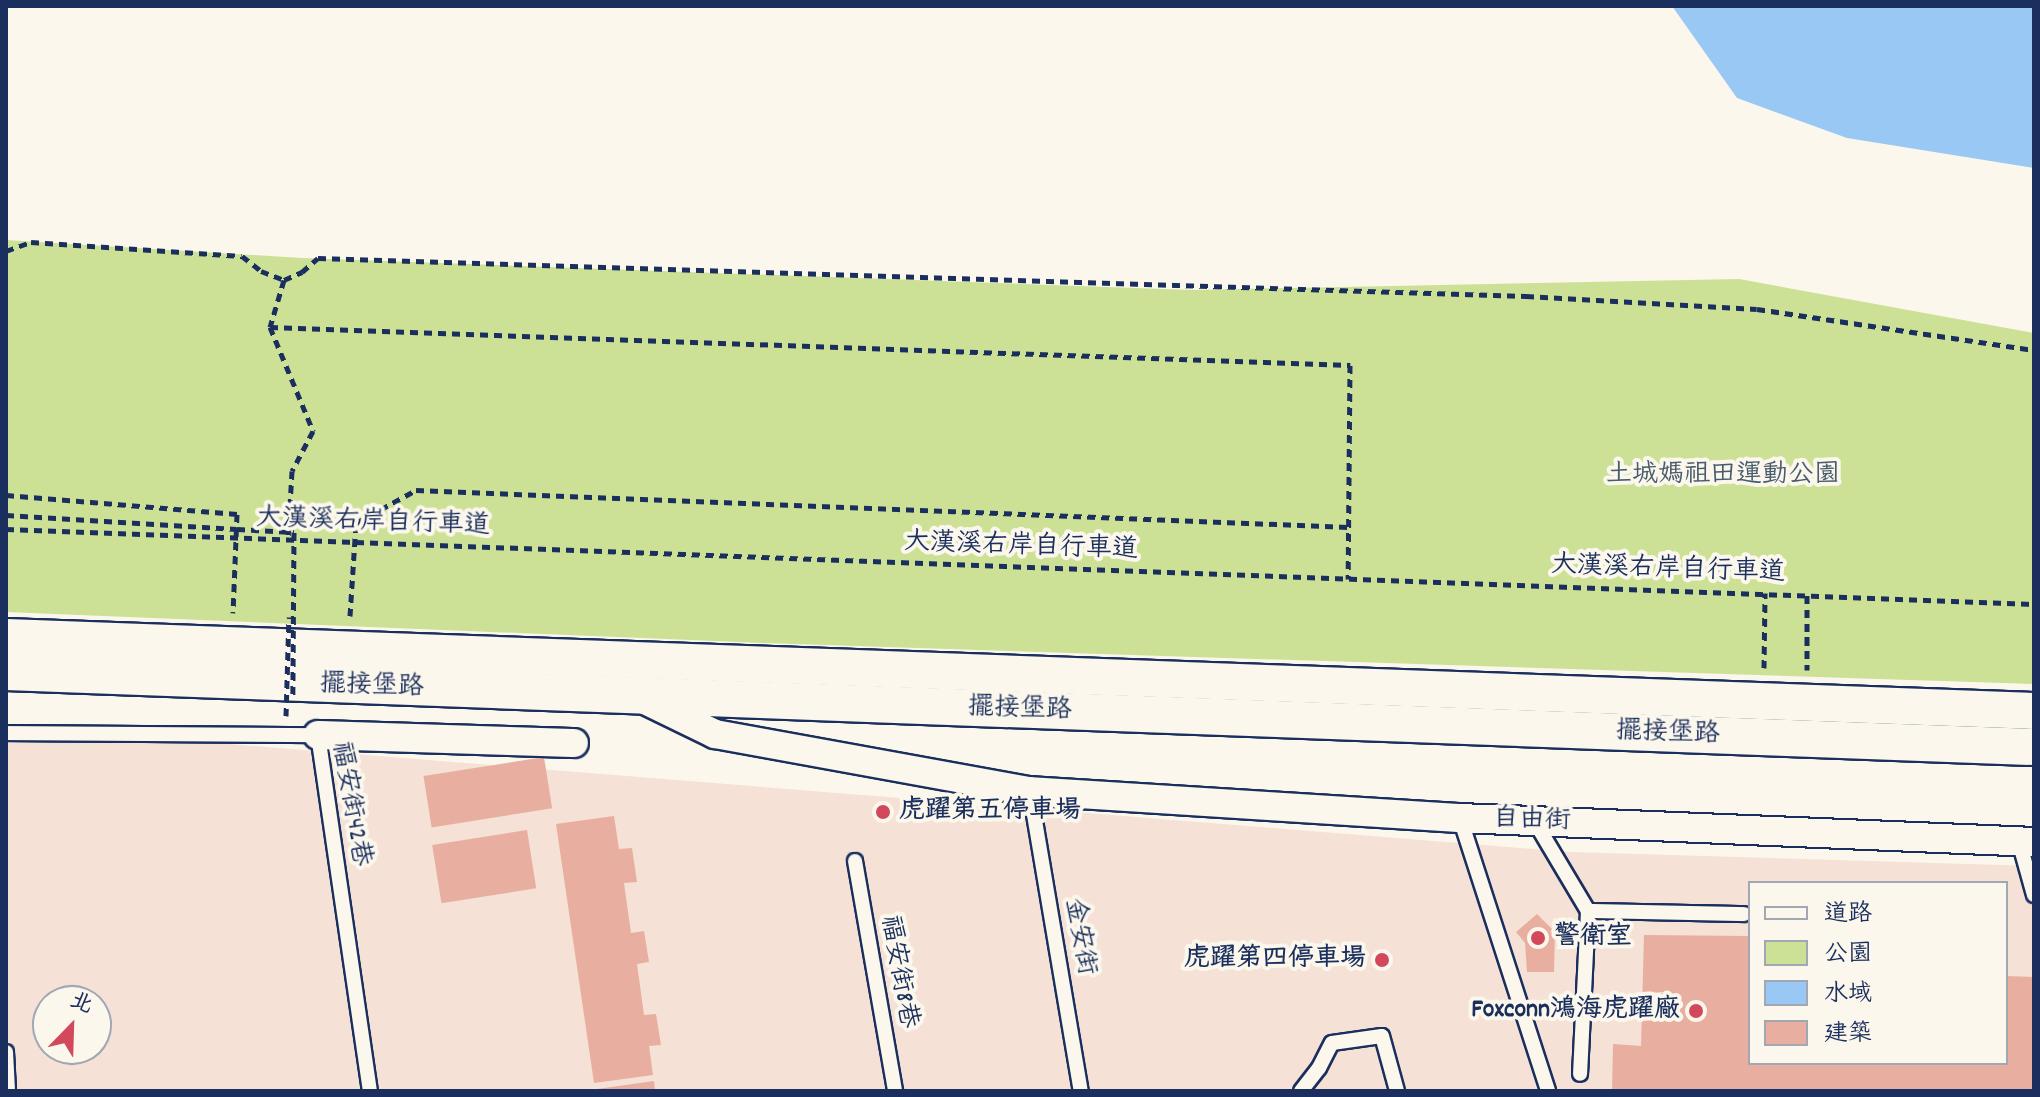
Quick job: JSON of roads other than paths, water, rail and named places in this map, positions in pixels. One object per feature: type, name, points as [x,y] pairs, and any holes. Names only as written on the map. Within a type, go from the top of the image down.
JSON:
[{"type":"street","name":"擺接堡路","points":[[6,637],[2034,711]]},
{"type":"street","name":"擺接堡路","points":[[6,672],[2034,747]]},
{"type":"street","name":"自由街","points":[[638,697],[715,734],[1030,791],[1460,818],[2026,841]]},
{"type":"street","points":[[318,735],[574,743]]},
{"type":"lane","name":"福安街42巷","points":[[6,733],[318,735],[370,1091]]},
{"type":"lane","name":"金安街","points":[[1030,791],[1081,1091]]},
{"type":"lane","points":[[1460,818],[1548,1091]]},
{"type":"lane","points":[[1535,821],[1588,911],[1580,1074]]},
{"type":"lane","points":[[2026,841],[2034,895]]},
{"type":"lane","name":"福安街8巷","points":[[855,861],[895,1091]]},
{"type":"lane","points":[[1588,911],[1744,914]]},
{"type":"lane","points":[[1301,1091],[1319,1068],[1332,1043],[1382,1036],[1397,1091]]},
{"type":"lane","points":[[6,1052],[8,1091]]},
{"type":"water","points":[[1672,6],[2034,6],[2034,168],[1847,138],[1737,98]]},
{"type":"place","name":"虎躍第五停車場","points":[[883,812]]},
{"type":"place","name":"警衛室","points":[[1538,938]]},
{"type":"place","name":"虎躍第四停車場","points":[[1382,960]]},
{"type":"place","name":"Foxconn鴻海虎躍廠","points":[[1696,1011]]},
{"type":"park label","name":"土城媽祖田運動公園","points":[[1723,476]]}]
